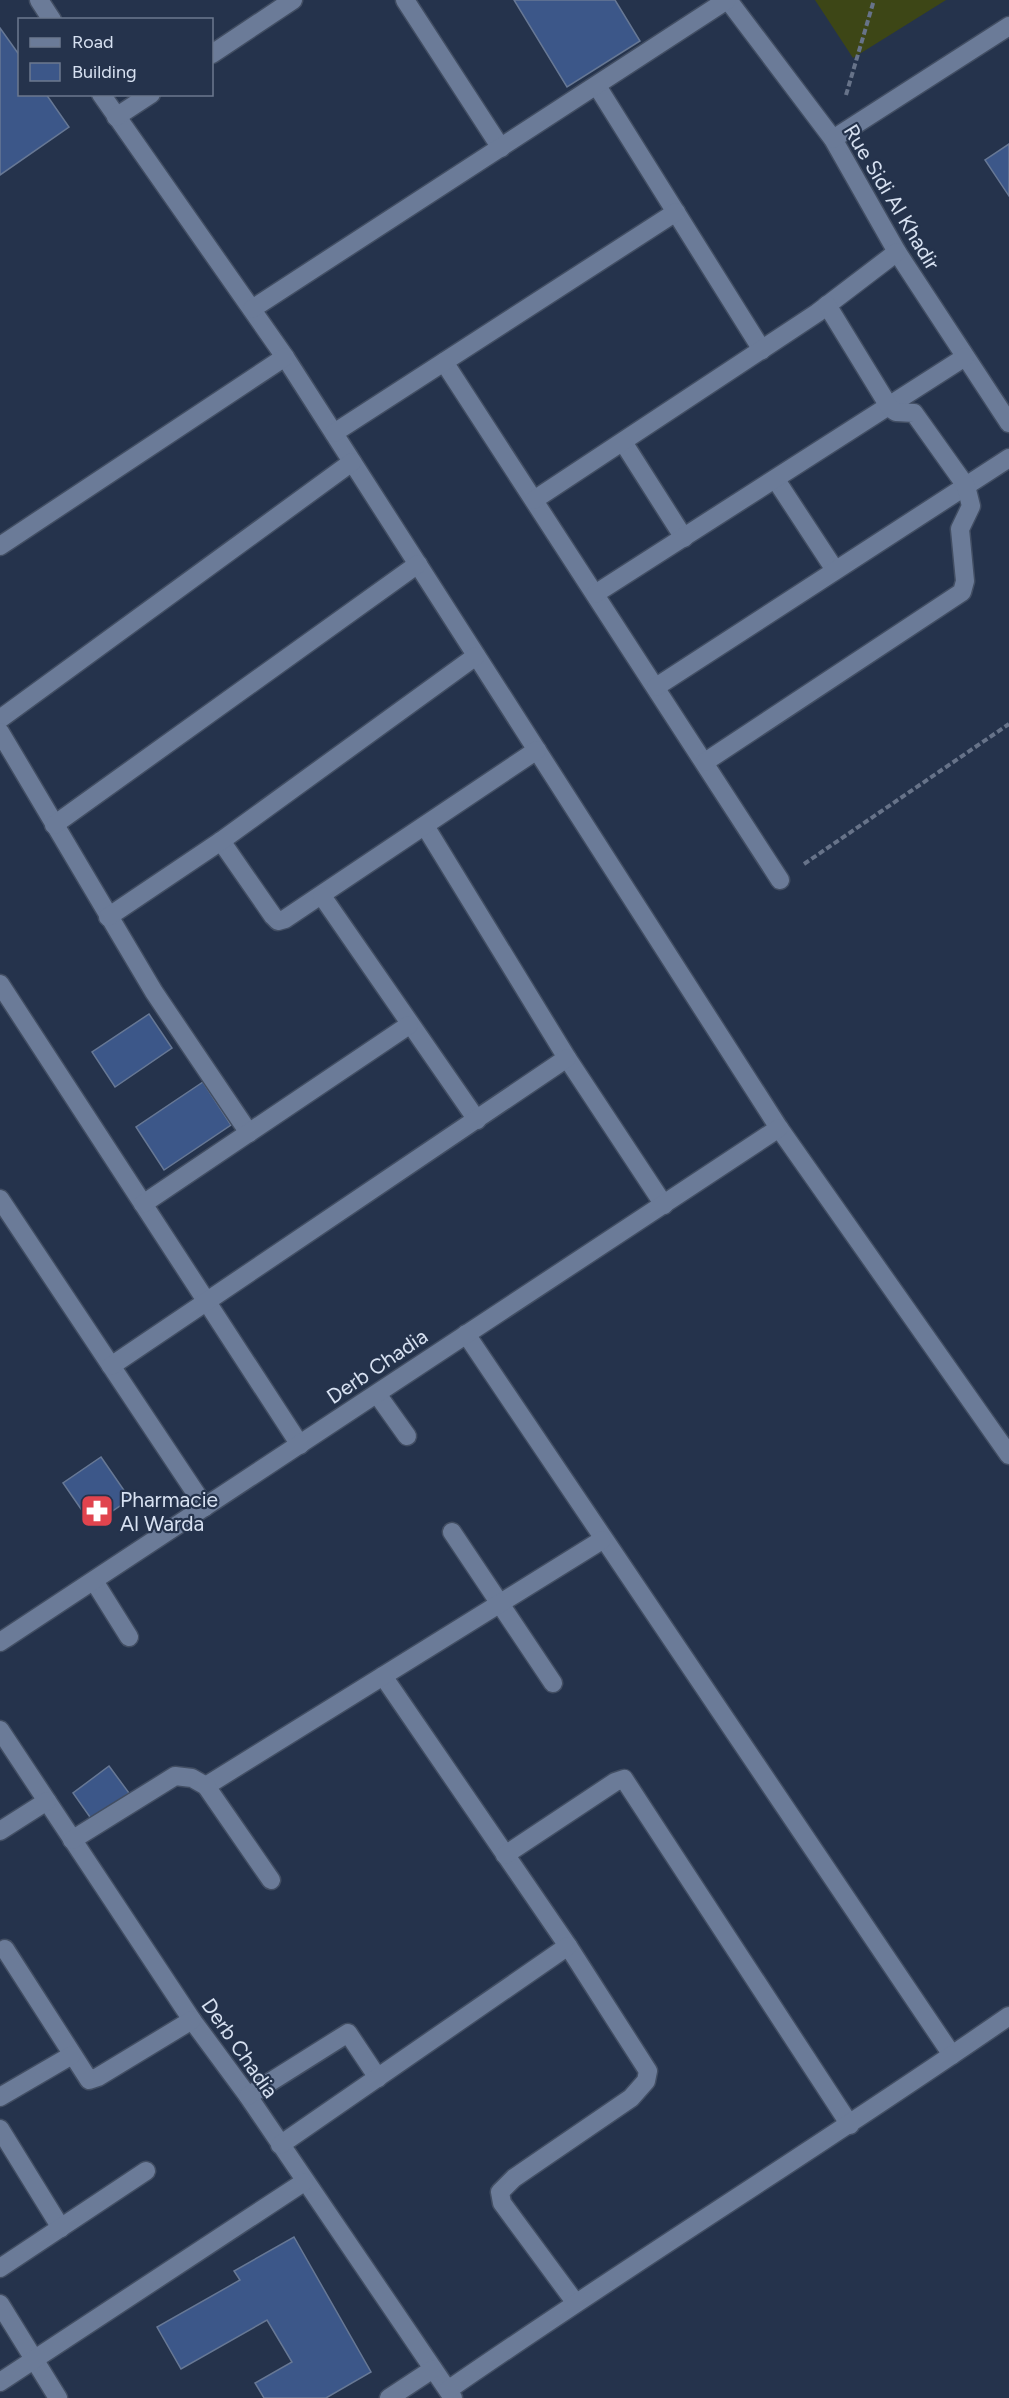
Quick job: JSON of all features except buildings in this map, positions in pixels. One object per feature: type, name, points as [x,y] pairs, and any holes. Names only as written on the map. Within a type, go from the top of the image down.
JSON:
[{"type":"street","points":[[39,0],[51,18]]},
{"type":"street","points":[[213,53],[293,0]]},
{"type":"street","points":[[405,0],[501,148]]},
{"type":"street","points":[[252,309],[727,0]]},
{"type":"street","name":"Rue Sidi Al Khadir","points":[[727,0],[833,139],[897,252],[1009,423]]},
{"type":"street","points":[[833,139],[1009,26]]},
{"type":"street","points":[[597,86],[762,350]]},
{"type":"street","points":[[102,96],[285,357],[780,1128],[1009,1455]]},
{"type":"street","points":[[116,117],[148,96]]},
{"type":"street","points":[[334,434],[676,212]]},
{"type":"street","points":[[534,500],[762,350],[897,252]]},
{"type":"street","points":[[705,762],[962,592],[965,581],[960,529],[971,506],[966,486],[914,412],[896,412],[890,408],[827,305]]},
{"type":"street","points":[[0,546],[285,357]]},
{"type":"street","points":[[595,594],[890,408],[965,357]]},
{"type":"street","points":[[444,362],[780,880]]},
{"type":"street","points":[[623,442],[684,538]]},
{"type":"street","points":[[656,687],[1009,458]]},
{"type":"street","points":[[0,719],[352,462]]},
{"type":"street","points":[[776,480],[835,570]]},
{"type":"street","points":[[54,825],[418,564]]},
{"type":"street","points":[[108,917],[221,841],[476,656]]},
{"type":"street","points":[[0,732],[154,992],[249,1133]]},
{"type":"street","points":[[221,841],[276,920],[285,920],[537,750]]},
{"type":"street","points":[[425,826],[567,1058],[664,1205]]},
{"type":"street","points":[[322,896],[409,1025],[477,1120]]},
{"type":"street","points":[[0,984],[300,1445]]},
{"type":"street","points":[[143,1204],[409,1025]]},
{"type":"street","points":[[111,1366],[567,1058]]},
{"type":"street","name":"Derb Chadia","points":[[0,1642],[780,1128]]},
{"type":"street","points":[[0,1199],[205,1507]]},
{"type":"street","points":[[466,1334],[602,1540],[952,2055]]},
{"type":"street","points":[[377,1394],[407,1436]]},
{"type":"street","points":[[452,1532],[553,1683]]},
{"type":"street","points":[[206,1786],[602,1540]]},
{"type":"street","points":[[94,1581],[129,1637]]},
{"type":"street","points":[[383,1676],[568,1946],[648,2072],[646,2081],[631,2098],[514,2178],[500,2192],[502,2203],[575,2302]]},
{"type":"street","name":"Derb Chadia","points":[[0,1730],[192,2020],[248,2096],[304,2182],[450,2394]]},
{"type":"street","points":[[72,1840],[175,1776],[192,1778],[206,1786],[271,1880]]},
{"type":"street","points":[[505,1855],[615,1782],[624,1779],[850,2125]]},
{"type":"street","points":[[0,1832],[47,1801]]},
{"type":"street","points":[[280,2145],[568,1946]]},
{"type":"street","points":[[5,1949],[89,2080],[192,2020]]},
{"type":"street","points":[[450,2394],[575,2302],[850,2125],[1009,2016]]},
{"type":"street","points":[[248,2096],[348,2033],[378,2078]]},
{"type":"street","points":[[0,2097],[72,2055]]},
{"type":"street","points":[[0,2129],[61,2228]]},
{"type":"street","points":[[0,2268],[146,2171]]},
{"type":"street","points":[[0,2382],[304,2182]]},
{"type":"street","points":[[0,2304],[58,2398]]},
{"type":"street","points":[[389,2398],[433,2369]]},
{"type":"path","points":[[833,139],[874,0]]},
{"type":"path","points":[[780,880],[1009,724]]},
{"type":"green space","points":[[815,0],[946,0],[853,58]]},
{"type":"place","name":"Pharmacie Al Warda","points":[[97,1511]]}]
